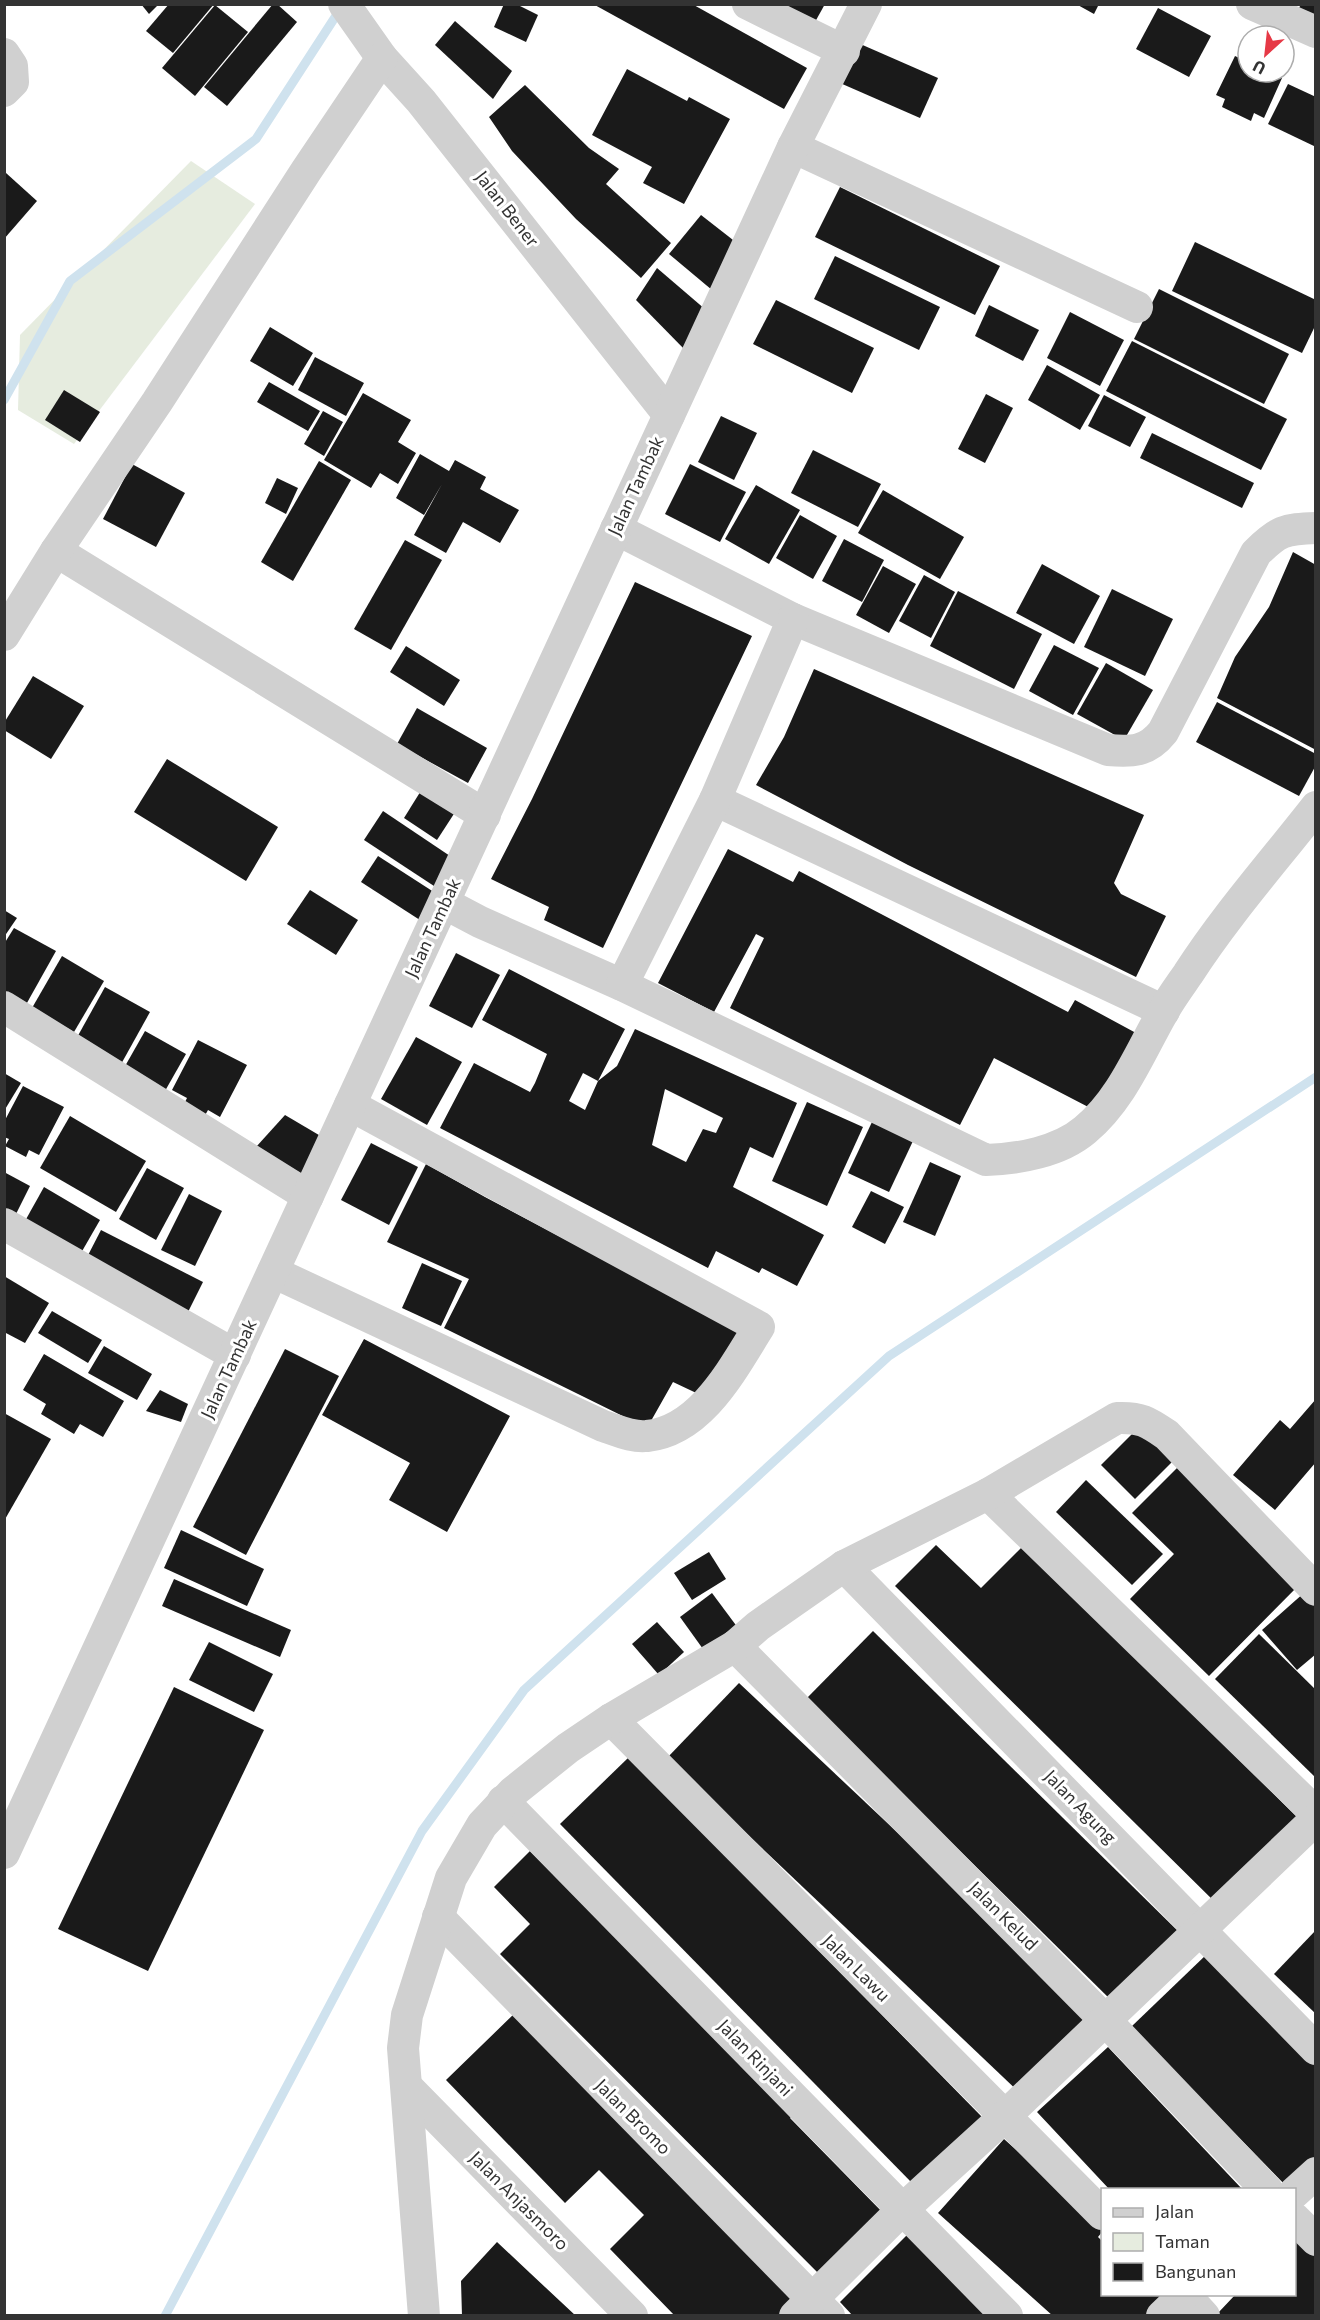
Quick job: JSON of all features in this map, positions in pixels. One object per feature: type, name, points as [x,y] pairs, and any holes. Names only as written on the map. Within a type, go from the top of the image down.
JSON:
[{"type":"street","points":[[748,4],[844,51]]},
{"type":"street","name":"Jalan Tambak","points":[[4,1853],[793,147],[866,4]]},
{"type":"street","points":[[1252,4],[1316,32]]},
{"type":"street","name":"Jalan Bener","points":[[347,9],[382,58],[421,101],[669,415]]},
{"type":"street","points":[[4,54],[12,66],[13,82],[4,91]]},
{"type":"street","points":[[4,634],[56,551],[164,392],[306,171],[382,58]]},
{"type":"street","points":[[793,147],[1137,307]]},
{"type":"street","points":[[616,529],[793,619],[1108,750],[1127,751],[1154,744],[1163,732],[1256,553],[1273,535],[1295,529],[1316,528]]},
{"type":"street","points":[[56,551],[485,815]]},
{"type":"street","points":[[622,985],[715,800],[793,619]]},
{"type":"street","points":[[715,800],[1164,1011]]},
{"type":"street","points":[[444,903],[480,922],[622,985],[986,1160],[1014,1159],[1054,1147],[1084,1131],[1122,1088],[1164,1011],[1200,955],[1316,807]]},
{"type":"street","points":[[4,1007],[308,1197]]},
{"type":"street","points":[[273,1272],[603,1426],[628,1434],[646,1436],[663,1432],[682,1423],[704,1406],[719,1388],[759,1327],[350,1106]]},
{"type":"street","points":[[4,1224],[235,1355]]},
{"type":"street","points":[[424,2315],[403,2048],[407,2015],[451,1878],[482,1825],[503,1801],[568,1748],[611,1719],[735,1646],[758,1626],[844,1566],[988,1494],[1117,1418],[1135,1417],[1149,1422],[1185,1452],[1312,1579]]},
{"type":"street","points":[[988,1494],[1316,1813]]},
{"type":"street","name":"Jalan Agung","points":[[844,1566],[1316,2049]]},
{"type":"street","name":"Jalan Kelud","points":[[735,1646],[1104,2019],[1265,2188]]},
{"type":"street","name":"Jalan Lawu","points":[[611,1719],[1101,2213]]},
{"type":"street","name":"Jalan Rinjani","points":[[503,1801],[1007,2316]]},
{"type":"street","points":[[812,2310],[903,2209],[1004,2117],[1316,1819]]},
{"type":"street","name":"Jalan Bromo","points":[[438,1917],[812,2310]]},
{"type":"street","name":"Jalan Anjasmoro","points":[[406,2087],[632,2316]]},
{"type":"street","points":[[1296,2191],[1316,2174]]},
{"type":"street","points":[[1296,2220],[1316,2240]]},
{"type":"street","points":[[1162,2316],[1183,2296]]},
{"type":"street","points":[[1185,2296],[1204,2316]]},
{"type":"green space","points":[[191,161],[255,204],[74,444],[18,410],[20,335]]},
{"type":"building","points":[[141,4],[159,4],[149,14]]},
{"type":"building","points":[[169,4],[214,4],[173,53],[146,31]]},
{"type":"building","points":[[273,4],[277,4],[297,22],[227,106],[204,87]]},
{"type":"building","points":[[504,4],[516,4],[538,15],[526,42],[494,27]]},
{"type":"building","points":[[593,4],[692,4],[807,68],[784,109]]},
{"type":"building","points":[[783,4],[825,4],[815,22]]},
{"type":"building","points":[[1076,4],[1099,4],[1094,14]]},
{"type":"building","points":[[1301,4],[1316,4],[1316,20],[1297,12]]},
{"type":"building","points":[[215,5],[248,32],[195,96],[162,68]]},
{"type":"building","points":[[1158,8],[1211,36],[1189,77],[1136,49]]},
{"type":"building","points":[[455,21],[512,71],[493,99],[435,45]]},
{"type":"building","points":[[858,43],[938,78],[920,118],[840,83]]},
{"type":"building","points":[[1235,56],[1236,84],[1279,84],[1264,118],[1254,113],[1251,121],[1222,107],[1225,99],[1216,95]]},
{"type":"building","points":[[627,69],[687,101],[689,97],[730,119],[684,204],[643,183],[652,167],[592,135]]},
{"type":"building","points":[[1288,84],[1316,97],[1316,147],[1268,124]]},
{"type":"building","points":[[525,85],[589,148],[619,169],[606,184],[671,243],[641,278],[576,219],[512,151],[489,117]]},
{"type":"building","points":[[6,173],[37,201],[4,239],[4,174]]},
{"type":"building","points":[[840,187],[1000,266],[975,315],[815,237]]},
{"type":"building","points":[[701,215],[742,247],[712,290],[669,254]]},
{"type":"building","points":[[1195,242],[1316,300],[1316,324],[1302,353],[1172,291]]},
{"type":"building","points":[[835,256],[940,307],[919,350],[814,299]]},
{"type":"building","points":[[657,268],[706,310],[686,351],[636,300]]},
{"type":"building","points":[[1159,289],[1289,354],[1264,404],[1134,339]]},
{"type":"building","points":[[776,300],[874,348],[852,393],[753,344]]},
{"type":"building","points":[[989,305],[1039,330],[1023,361],[975,336]]},
{"type":"building","points":[[1070,312],[1124,340],[1100,386],[1047,358]]},
{"type":"building","points":[[270,327],[313,353],[293,386],[250,361]]},
{"type":"building","points":[[1132,341],[1287,419],[1261,470],[1106,391]]},
{"type":"building","points":[[315,357],[364,383],[346,416],[298,390]]},
{"type":"building","points":[[1047,365],[1100,395],[1080,430],[1028,400]]},
{"type":"building","points":[[269,382],[320,411],[308,431],[257,402]]},
{"type":"building","points":[[64,390],[100,412],[80,442],[45,420]]},
{"type":"building","points":[[363,393],[411,420],[398,442],[416,453],[398,484],[380,473],[371,488],[324,460]]},
{"type":"building","points":[[986,394],[1013,408],[985,463],[958,449]]},
{"type":"building","points":[[1104,395],[1146,417],[1130,447],[1088,426]]},
{"type":"building","points":[[323,411],[343,422],[324,456],[304,444]]},
{"type":"building","points":[[721,416],[757,433],[734,480],[698,462]]},
{"type":"building","points":[[1152,433],[1254,483],[1242,508],[1140,458]]},
{"type":"building","points":[[813,450],[881,484],[858,527],[791,493]]},
{"type":"building","points":[[420,454],[449,471],[455,460],[486,477],[480,489],[519,510],[500,543],[463,522],[446,553],[414,535],[442,484],[424,515],[396,498]]},
{"type":"building","points":[[319,461],[351,480],[293,581],[261,562]]},
{"type":"building","points":[[132,464],[185,493],[156,547],[103,519]]},
{"type":"building","points":[[690,464],[746,492],[720,542],[665,514]]},
{"type":"building","points":[[277,478],[298,488],[286,514],[265,503]]},
{"type":"building","points":[[756,485],[800,510],[769,564],[725,539]]},
{"type":"building","points":[[883,490],[964,537],[940,579],[858,533]]},
{"type":"building","points":[[800,515],[837,536],[813,579],[776,558]]},
{"type":"building","points":[[844,539],[884,560],[862,602],[822,581]]},
{"type":"building","points":[[405,540],[442,560],[391,650],[354,629]]},
{"type":"building","points":[[1293,552],[1316,565],[1316,750],[1217,698],[1235,657],[1269,607]]},
{"type":"building","points":[[1042,564],[1100,596],[1074,644],[1016,613]]},
{"type":"building","points":[[883,566],[916,584],[889,633],[856,615]]},
{"type":"building","points":[[924,575],[955,592],[931,638],[899,621]]},
{"type":"building","points":[[635,582],[752,636],[603,948],[544,920],[549,907],[491,879],[532,799]]},
{"type":"building","points":[[1112,589],[1173,619],[1145,676],[1084,647]]},
{"type":"building","points":[[958,591],[1042,634],[1014,689],[930,646]]},
{"type":"building","points":[[1054,645],[1099,668],[1073,715],[1029,691]]},
{"type":"building","points":[[406,646],[460,680],[444,706],[390,672]]},
{"type":"building","points":[[1106,663],[1153,690],[1124,740],[1077,714]]},
{"type":"building","points":[[814,669],[1144,815],[1114,883],[1121,894],[1166,916],[1136,977],[908,865],[756,785],[784,737]]},
{"type":"building","points":[[33,676],[84,706],[51,759],[4,730],[4,723]]},
{"type":"building","points":[[1217,702],[1316,754],[1316,765],[1299,796],[1196,742]]},
{"type":"building","points":[[417,708],[487,748],[468,783],[397,744]]},
{"type":"building","points":[[167,759],[278,827],[246,881],[134,812]]},
{"type":"building","points":[[427,781],[461,803],[437,840],[404,818]]},
{"type":"building","points":[[383,811],[453,858],[434,886],[364,840]]},
{"type":"building","points":[[728,849],[793,882],[799,871],[1068,1012],[1075,1000],[1136,1033],[1096,1111],[994,1058],[960,1125],[730,1008],[764,938],[756,934],[714,1012],[658,983]]},
{"type":"building","points":[[378,856],[440,896],[423,922],[361,882]]},
{"type":"building","points":[[310,890],[358,920],[336,955],[287,924]]},
{"type":"building","points":[[4,910],[17,918],[4,937]]},
{"type":"building","points":[[14,928],[56,951],[23,1010],[4,999],[4,944]]},
{"type":"building","points":[[456,953],[500,975],[472,1028],[429,1006]]},
{"type":"building","points":[[62,956],[104,981],[74,1032],[32,1008]]},
{"type":"building","points":[[509,969],[625,1029],[598,1081],[617,1066],[635,1029],[797,1103],[773,1158],[750,1147],[733,1187],[824,1235],[797,1286],[762,1268],[759,1273],[716,1251],[708,1268],[440,1128],[474,1063],[530,1092],[547,1054],[482,1020]],"holes":[[[583,1073],[598,1081],[585,1110],[569,1101]],[[665,1089],[723,1118],[716,1133],[703,1129],[686,1162],[652,1145]]]},
{"type":"building","points":[[105,987],[150,1012],[120,1066],[75,1041]]},
{"type":"building","points":[[145,1031],[186,1054],[161,1098],[120,1075]]},
{"type":"building","points":[[416,1037],[462,1062],[427,1125],[381,1099]]},
{"type":"building","points":[[198,1040],[247,1065],[220,1117],[208,1110],[203,1119],[182,1108],[187,1098],[172,1090]]},
{"type":"building","points":[[4,1073],[21,1083],[4,1111]]},
{"type":"building","points":[[23,1086],[64,1107],[39,1155],[29,1150],[26,1157],[5,1146],[9,1139],[4,1137],[4,1122]]},
{"type":"building","points":[[807,1102],[863,1127],[827,1206],[772,1181]]},
{"type":"building","points":[[285,1115],[324,1138],[302,1174],[256,1147]]},
{"type":"building","points":[[70,1116],[146,1161],[116,1212],[40,1168]]},
{"type":"building","points":[[872,1122],[913,1141],[889,1192],[848,1173]]},
{"type":"building","points":[[371,1143],[418,1167],[389,1225],[341,1200]]},
{"type":"building","points":[[930,1162],[961,1176],[935,1236],[903,1222]]},
{"type":"building","points":[[426,1164],[741,1332],[709,1399],[673,1382],[647,1428],[444,1328],[469,1279],[387,1242]]},
{"type":"building","points":[[147,1168],[184,1188],[156,1240],[119,1219]]},
{"type":"building","points":[[4,1172],[30,1186],[15,1216],[4,1210]]},
{"type":"building","points":[[44,1187],[100,1220],[81,1253],[25,1221]]},
{"type":"building","points":[[871,1191],[904,1207],[885,1244],[852,1227]]},
{"type":"building","points":[[189,1194],[222,1211],[195,1266],[161,1250]]},
{"type":"building","points":[[101,1230],[203,1282],[186,1316],[84,1263]]},
{"type":"building","points":[[422,1263],[462,1281],[441,1326],[402,1308]]},
{"type":"building","points":[[4,1276],[49,1303],[25,1343],[4,1332]]},
{"type":"building","points":[[52,1311],[102,1340],[88,1363],[38,1333]]},
{"type":"building","points":[[364,1339],[510,1416],[447,1532],[389,1500],[410,1463],[322,1415]]},
{"type":"building","points":[[104,1346],[152,1374],[137,1400],[88,1373]]},
{"type":"building","points":[[285,1349],[339,1376],[246,1555],[193,1527]]},
{"type":"building","points":[[44,1354],[124,1401],[103,1437],[80,1424],[74,1434],[41,1414],[46,1404],[23,1390]]},
{"type":"building","points":[[160,1390],[188,1404],[181,1422],[146,1411]]},
{"type":"building","points":[[1316,1399],[1316,1462],[1275,1510],[1233,1475],[1280,1420],[1290,1429]]},
{"type":"building","points":[[4,1413],[51,1439],[4,1521]]},
{"type":"building","points":[[1139,1427],[1173,1461],[1135,1499],[1101,1465]]},
{"type":"building","points":[[1178,1467],[1300,1584],[1209,1676],[1130,1599],[1174,1554],[1132,1513]]},
{"type":"building","points":[[1086,1480],[1163,1554],[1132,1585],[1056,1512]]},
{"type":"building","points":[[181,1530],[264,1569],[247,1606],[164,1568]]},
{"type":"building","points":[[936,1545],[981,1588],[1023,1546],[1305,1825],[1221,1908],[895,1586]]},
{"type":"building","points":[[709,1552],[726,1579],[692,1600],[674,1573]]},
{"type":"building","points":[[174,1579],[291,1630],[280,1657],[162,1606]]},
{"type":"building","points":[[1305,1592],[1316,1604],[1316,1654],[1297,1670],[1262,1630]]},
{"type":"building","points":[[712,1593],[741,1632],[708,1656],[680,1617]]},
{"type":"building","points":[[657,1622],[684,1652],[659,1675],[632,1644]]},
{"type":"building","points":[[873,1631],[1185,1938],[1117,2006],[806,1699]]},
{"type":"building","points":[[1259,1634],[1316,1690],[1316,1778],[1215,1679]]},
{"type":"building","points":[[209,1642],[273,1674],[254,1712],[189,1680]]},
{"type":"building","points":[[739,1683],[1095,2019],[1022,2095],[667,1758]]},
{"type":"building","points":[[174,1687],[264,1730],[148,1971],[58,1929]]},
{"type":"building","points":[[629,1757],[983,2118],[914,2185],[560,1824]]},
{"type":"building","points":[[530,1851],[793,2115],[790,2118],[890,2220],[827,2282],[500,1954],[530,1924],[494,1887]]},
{"type":"building","points":[[1316,1930],[1316,2014],[1274,1974]]},
{"type":"building","points":[[1207,1954],[1316,2066],[1316,2169],[1292,2188],[1288,2188],[1131,2027]]},
{"type":"building","points":[[516,2012],[798,2299],[780,2316],[675,2316],[610,2249],[644,2215],[599,2170],[565,2203],[446,2080]]},
{"type":"building","points":[[1108,2047],[1241,2188],[1108,2188],[1037,2112]]},
{"type":"building","points":[[1004,2139],[1101,2225],[1101,2233],[1098,2237],[1101,2240],[1101,2296],[1163,2296],[1148,2316],[1053,2316],[938,2213]]},
{"type":"building","points":[[914,2228],[1001,2316],[853,2316],[840,2302]]},
{"type":"building","points":[[1296,2240],[1316,2257],[1316,2316],[1220,2316],[1218,2313],[1234,2296],[1296,2296]]},
{"type":"building","points":[[497,2242],[576,2316],[462,2316],[461,2281]]},
{"type":"waterway","points":[[4,400],[70,281],[256,139],[341,8]]},
{"type":"waterway","points":[[165,2316],[422,1831],[524,1690],[889,1356],[1316,1077]]}]
